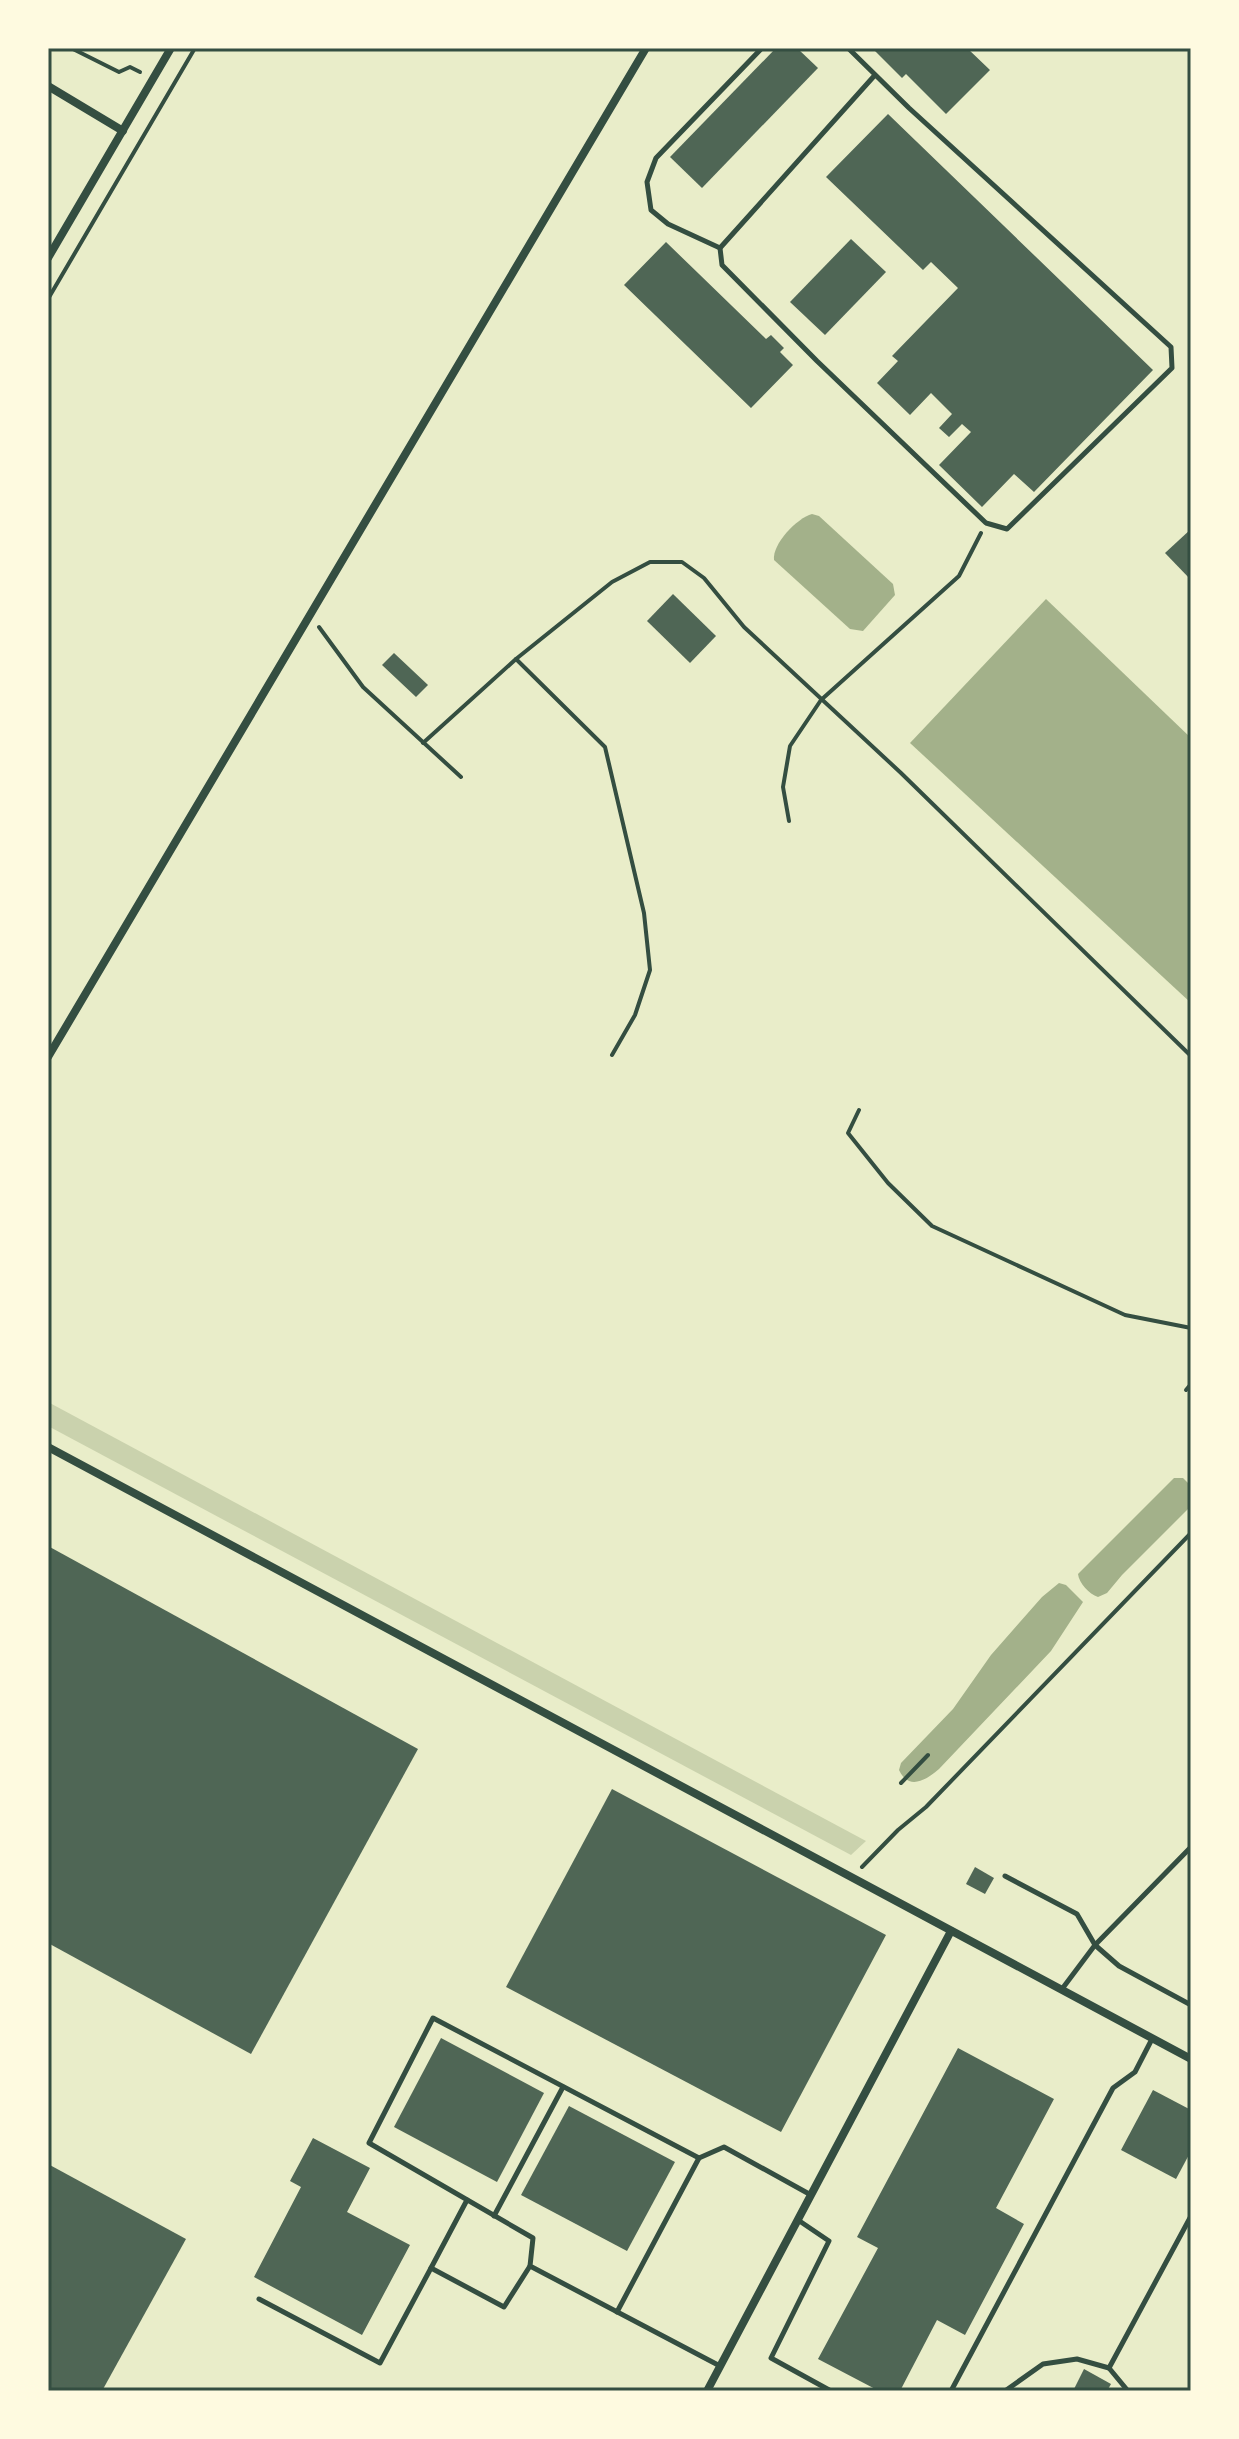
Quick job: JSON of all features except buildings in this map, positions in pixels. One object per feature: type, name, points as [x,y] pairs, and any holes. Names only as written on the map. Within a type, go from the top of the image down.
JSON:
[{"type":"street","points":[[48,258],[171,48]]},
{"type":"street","points":[[48,1057],[646,48]]},
{"type":"street","points":[[48,86],[123,131]]},
{"type":"street","points":[[48,1447],[1191,2059]]},
{"type":"street","points":[[707,2391],[951,1931]]},
{"type":"lane","points":[[720,248],[668,224],[651,210],[647,182],[656,158],[762,48]]},
{"type":"lane","points":[[848,48],[1171,347],[1172,368],[1007,529],[986,523],[722,265],[720,248],[875,75]]},
{"type":"lane","points":[[1061,1990],[1095,1945],[1191,1847]]},
{"type":"lane","points":[[1005,1876],[1077,1914],[1095,1945],[1119,1966],[1191,2005]]},
{"type":"lane","points":[[431,2268],[504,2307],[530,2266],[533,2238],[369,2143],[433,2018],[699,2158]]},
{"type":"lane","points":[[951,2391],[1113,2088],[1135,2072],[1153,2038]]},
{"type":"lane","points":[[494,2216],[563,2087]]},
{"type":"lane","points":[[617,2312],[699,2158],[724,2147],[811,2195]]},
{"type":"lane","points":[[259,2299],[380,2363],[467,2200]]},
{"type":"lane","points":[[1109,2368],[1191,2216]]},
{"type":"lane","points":[[798,2220],[829,2241],[771,2358],[831,2391]]},
{"type":"lane","points":[[530,2266],[720,2366]]},
{"type":"lane","points":[[1005,2391],[1043,2364],[1077,2359],[1109,2368],[1128,2391]]},
{"type":"path","points":[[71,48],[119,72],[130,67]]},
{"type":"path","points":[[48,299],[195,48]]},
{"type":"path","points":[[789,821],[783,787],[790,746],[821,700],[959,576],[986,523]]},
{"type":"path","points":[[423,743],[516,659],[612,582],[650,562],[682,562],[704,578],[744,627],[901,773],[1191,1056]]},
{"type":"path","points":[[309,616],[363,687],[461,777]]},
{"type":"path","points":[[516,659],[605,747],[644,913],[650,970],[635,1015],[612,1055]]},
{"type":"path","points":[[859,1110],[848,1133],[888,1183],[932,1226],[1125,1315],[1191,1328]]},
{"type":"path","points":[[1186,1390],[1191,1384]]},
{"type":"path","points":[[852,1877],[898,1830],[926,1807],[1191,1533]]},
{"type":"path","points":[[901,1783],[928,1755]]},
{"type":"shaded area","points":[[812,514],[819,516],[893,584],[895,595],[863,631],[850,629],[774,560],[777,547],[787,532]]},
{"type":"shaded area","points":[[1046,599],[1191,738],[1191,1003],[910,743]]},
{"type":"shaded area","points":[[48,1402],[866,1841],[851,1855],[48,1426]]},
{"type":"shaded area","points":[[1174,1478],[1183,1478],[1191,1486],[1191,1506],[1107,1593],[1098,1597],[1091,1593],[1078,1574]]},
{"type":"shaded area","points":[[1059,1583],[1066,1585],[1083,1602],[1051,1651],[939,1769],[918,1782],[908,1780],[899,1770],[901,1763],[953,1709],[991,1655],[1042,1597]]}]
